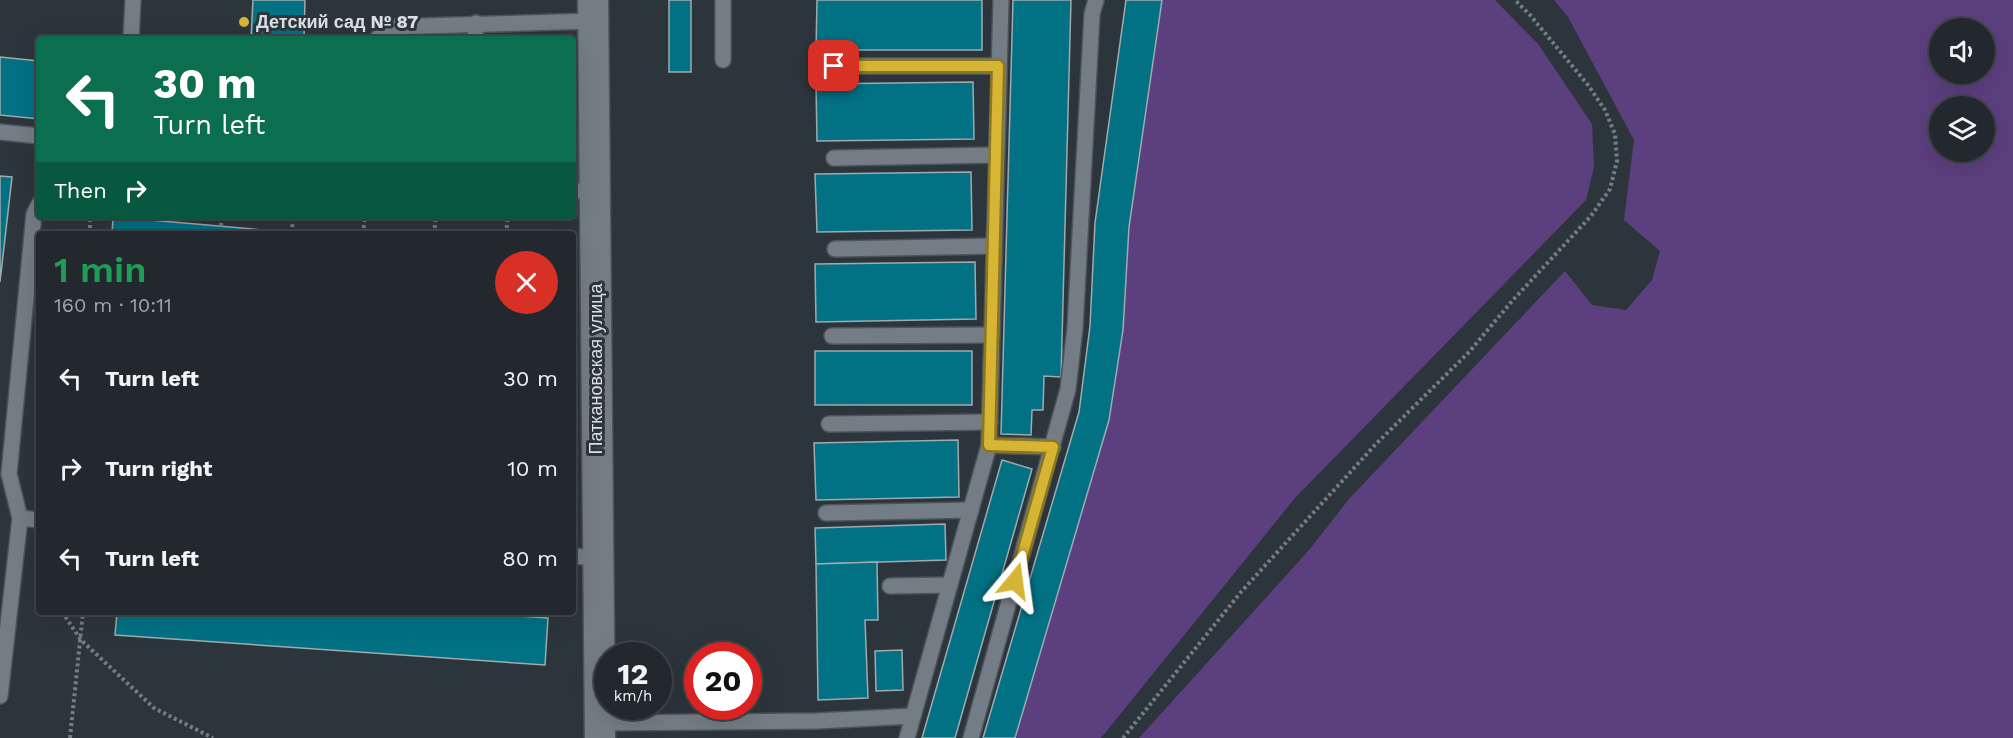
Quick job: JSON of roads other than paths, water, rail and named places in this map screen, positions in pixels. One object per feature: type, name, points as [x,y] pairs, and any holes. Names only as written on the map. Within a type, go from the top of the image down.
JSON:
[{"type":"street","name":"Паткановская улица","points":[[593,11],[584,191],[585,557],[600,730]]},
{"type":"lane","points":[[131,36],[133,0]]},
{"type":"lane","points":[[723,0],[723,60]]},
{"type":"lane","points":[[907,738],[989,445],[1000,0]]},
{"type":"lane","points":[[970,738],[1068,388],[1075,328],[1093,5]]},
{"type":"lane","points":[[380,36],[388,27],[476,23],[593,11]]},
{"type":"lane","points":[[476,23],[476,36]]},
{"type":"lane","points":[[834,66],[998,66]]},
{"type":"lane","points":[[0,132],[36,136]]},
{"type":"lane","points":[[834,158],[996,155]]},
{"type":"lane","points":[[0,696],[20,518],[5,473],[33,214],[36,209]]},
{"type":"lane","points":[[835,249],[994,246]]},
{"type":"lane","points":[[832,336],[992,335]]},
{"type":"lane","points":[[829,424],[990,422]]},
{"type":"lane","points":[[989,445],[1053,447]]},
{"type":"lane","points":[[826,513],[971,510]]},
{"type":"lane","points":[[20,518],[36,520]]},
{"type":"lane","points":[[890,586],[950,585]]},
{"type":"lane","points":[[600,730],[913,716]]},
{"type":"place","name":"Детский сад № 87","points":[[244,22]]}]
